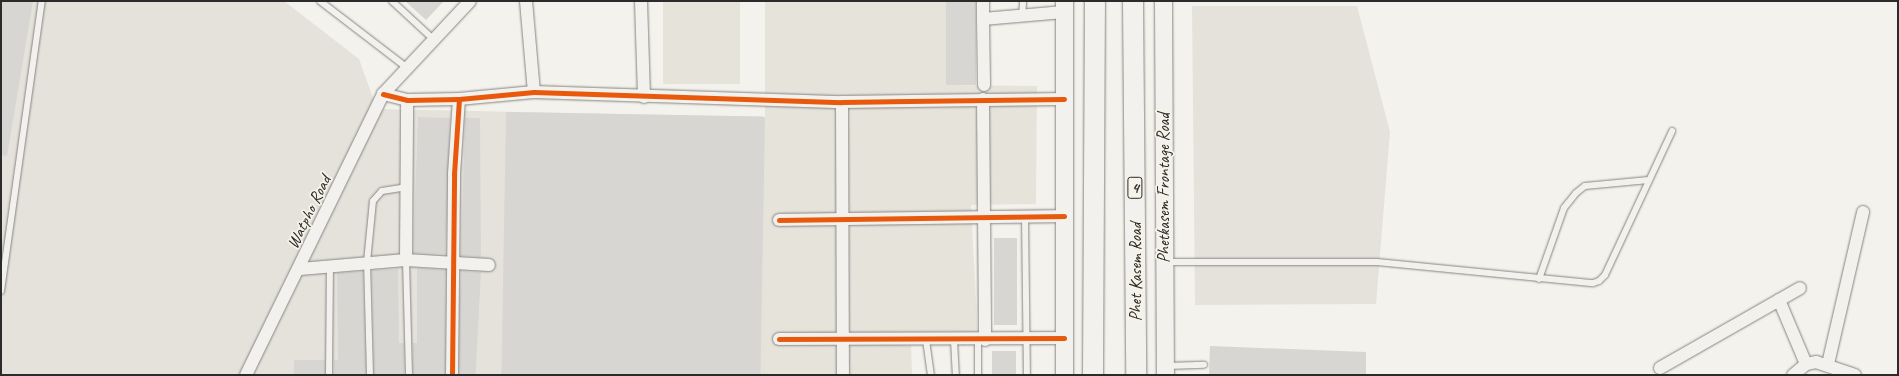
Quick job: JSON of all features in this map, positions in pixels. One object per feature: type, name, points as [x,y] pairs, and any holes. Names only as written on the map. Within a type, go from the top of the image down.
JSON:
[{"type":"highway","points":[[1093,375],[1095,1]]},
{"type":"highway","name":"Phet Kasem Road","points":[[1133,1],[1136,375]]},
{"type":"main road","name":"Phetkasem Frontage Road","points":[[1164,1],[1165,370]]},
{"type":"main road","points":[[1064,7],[1064,375]]},
{"type":"street","name":"Watpho Road","points":[[246,375],[300,269],[383,94],[406,67],[470,1]]},
{"type":"street","points":[[526,1],[534,92]]},
{"type":"street","points":[[641,1],[644,97]]},
{"type":"street","points":[[984,1],[984,85]]},
{"type":"street","points":[[983,19],[1022,17],[1064,7]]},
{"type":"street","points":[[383,94],[407,100],[460,99],[534,92],[644,97],[842,102],[1064,98]]},
{"type":"street","points":[[452,375],[454,174],[460,99]]},
{"type":"street","points":[[982,340],[984,218],[983,99]]},
{"type":"street","points":[[406,260],[407,100]]},
{"type":"street","points":[[842,102],[843,375]]},
{"type":"street","points":[[1828,364],[1862,212]]},
{"type":"street","points":[[779,220],[1064,216]]},
{"type":"street","points":[[300,269],[330,268],[367,262],[406,260],[453,261],[489,265]]},
{"type":"street","points":[[1660,368],[1800,288]]},
{"type":"street","points":[[1779,300],[1806,364]]},
{"type":"street","points":[[779,339],[982,340],[1064,338]]},
{"type":"street","points":[[1793,375],[1806,364],[1828,364],[1855,375]]},
{"type":"lane","points":[[1,291],[42,1]]},
{"type":"lane","points":[[320,1],[406,67]]},
{"type":"lane","points":[[392,1],[433,39]]},
{"type":"lane","points":[[1022,17],[1023,1]]},
{"type":"lane","points":[[1165,262],[1377,262],[1539,279],[1593,283],[1599,281],[1672,131]]},
{"type":"lane","points":[[1539,279],[1564,208],[1576,193],[1585,186],[1649,180]]},
{"type":"lane","points":[[370,375],[367,262],[373,201],[382,191],[406,187]]},
{"type":"lane","points":[[1025,217],[1027,375]]},
{"type":"lane","points":[[406,260],[409,375]]},
{"type":"lane","points":[[328,375],[330,268]]},
{"type":"lane","points":[[926,340],[931,375]]},
{"type":"lane","points":[[954,340],[956,375]]},
{"type":"lane","points":[[978,375],[982,340]]},
{"type":"lane","points":[[1165,370],[1204,365]]},
{"type":"shaded area","points":[[1,1],[284,1],[359,59],[377,109],[765,117],[765,375],[1,375]]},
{"type":"shaded area","points":[[663,1],[740,1],[740,84],[663,84]]},
{"type":"shaded area","points":[[765,1],[946,1],[946,85],[1037,86],[1036,204],[971,205],[978,340],[911,340],[912,375],[765,375]]},
{"type":"shaded area","points":[[1192,6],[1357,6],[1390,132],[1376,304],[1195,305]]},
{"type":"building","points":[[1,1],[33,1],[7,156],[1,155]]},
{"type":"building","points":[[405,1],[444,1],[426,20]]},
{"type":"building","points":[[946,1],[976,1],[976,85],[946,85]]},
{"type":"building","points":[[506,112],[765,117],[760,375],[501,375]]},
{"type":"building","points":[[418,117],[450,118],[445,254],[413,253]]},
{"type":"building","points":[[465,118],[480,118],[481,257],[461,256]]},
{"type":"building","points":[[994,238],[1017,238],[1017,325],[994,325]]},
{"type":"building","points":[[417,268],[446,270],[445,375],[413,375],[413,343],[417,343]]},
{"type":"building","points":[[398,269],[399,343],[404,343],[404,375],[374,375],[372,270]]},
{"type":"building","points":[[363,271],[366,375],[334,375],[334,360],[338,360],[337,273]]},
{"type":"building","points":[[461,271],[481,272],[476,375],[456,375]]},
{"type":"building","points":[[1210,346],[1366,352],[1366,375],[1209,375]]},
{"type":"building","points":[[992,351],[1016,351],[1016,375],[992,375]]},
{"type":"building","points":[[294,360],[325,360],[325,375],[294,375]]},
{"type":"cycle path","points":[[383,94],[407,100],[459,99],[534,92],[842,102],[1064,99]]},
{"type":"cycle path","points":[[452,375],[454,174],[459,99]]},
{"type":"cycle path","points":[[779,220],[1064,216]]},
{"type":"cycle path","points":[[779,339],[1064,338]]}]
